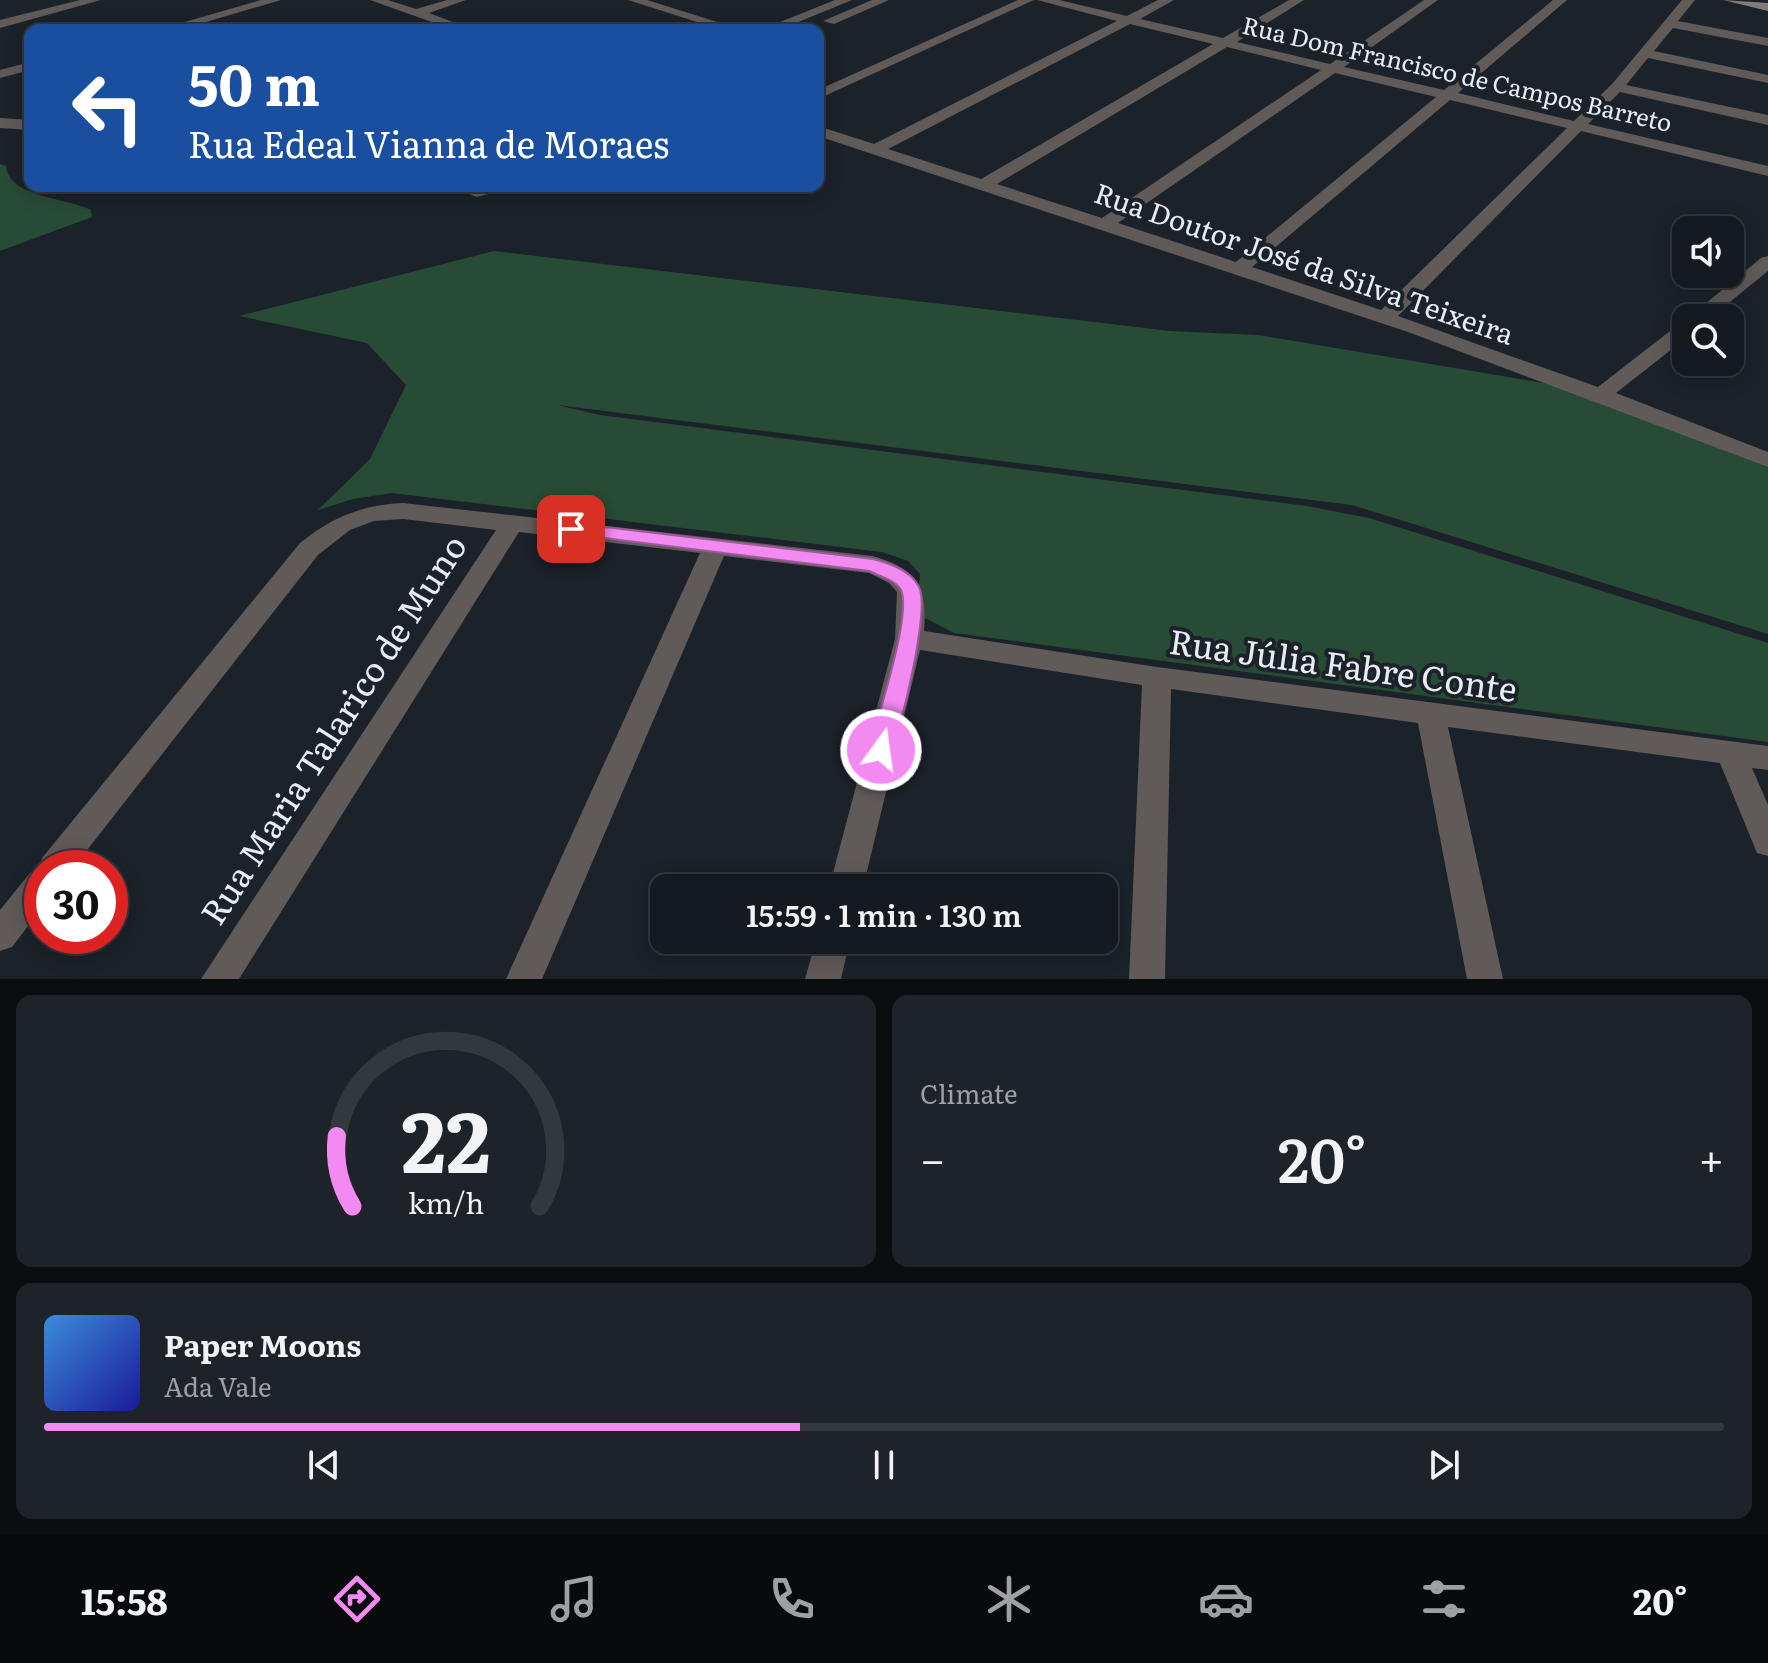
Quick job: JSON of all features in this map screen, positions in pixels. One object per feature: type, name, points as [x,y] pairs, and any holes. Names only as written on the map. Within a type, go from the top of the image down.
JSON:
[{"type":"main road","points":[[1729,0],[1768,7]]},
{"type":"street","points":[[0,24],[95,0]]},
{"type":"street","points":[[186,24],[275,0]]},
{"type":"street","points":[[376,0],[449,24]]},
{"type":"street","points":[[417,13],[460,0]]},
{"type":"street","points":[[634,0],[716,24]]},
{"type":"street","points":[[782,24],[846,0]]},
{"type":"street","points":[[821,24],[883,0]]},
{"type":"street","points":[[824,92],[1028,0]]},
{"type":"street","name":"Rua Dom Francisco de Campos Barreto","points":[[1043,0],[1768,171]]},
{"type":"street","points":[[874,150],[1168,0]]},
{"type":"street","points":[[981,186],[1298,0]]},
{"type":"street","points":[[1102,226],[1432,0]]},
{"type":"street","points":[[1237,270],[1561,0]]},
{"type":"street","points":[[1383,319],[1617,87],[1689,0]]},
{"type":"street","points":[[789,21],[796,24]]},
{"type":"street","points":[[1672,24],[1768,42]]},
{"type":"street","points":[[1647,54],[1768,79]]},
{"type":"street","points":[[0,74],[24,68]]},
{"type":"street","points":[[1617,87],[1768,120]]},
{"type":"street","points":[[0,123],[24,125]]},
{"type":"street","name":"Rua Doutor José da Silva Teixeira","points":[[824,133],[1602,394],[1768,460]]},
{"type":"street","points":[[1716,304],[1768,262]]},
{"type":"street","points":[[1602,394],[1672,339]]},
{"type":"street","points":[[68,850],[309,549],[334,527],[359,515],[403,511],[873,565],[902,578],[910,589],[913,604],[909,639],[850,874]]},
{"type":"street","name":"Rua Maria Talarico de Muno","points":[[219,979],[513,522]]},
{"type":"street","points":[[524,979],[716,546]]},
{"type":"street","name":"Rua Júlia Fabre Conte","points":[[909,639],[1157,677],[1768,758]]},
{"type":"street","points":[[1147,979],[1157,677]]},
{"type":"street","points":[[1431,714],[1485,979]]},
{"type":"street","points":[[1731,753],[1768,843]]},
{"type":"street","points":[[0,936],[24,906]]},
{"type":"street","points":[[823,979],[829,954]]},
{"type":"lane","points":[[472,192],[490,192]]},
{"type":"green space","points":[[0,164],[6,166],[9,177],[24,192],[91,210],[92,217],[0,251]]},
{"type":"green space","points":[[494,251],[1170,331],[1258,335],[1579,389],[1768,461],[1768,634],[1352,505],[557,405],[600,415],[1307,506],[1369,518],[1768,643],[1768,742],[954,633],[925,618],[918,600],[920,574],[908,561],[882,552],[392,493],[353,499],[318,510],[370,459],[406,385],[367,343],[239,316]]},
{"type":"route","points":[[571,529],[873,565],[902,578],[910,589],[913,604],[909,639],[881,750]]}]
